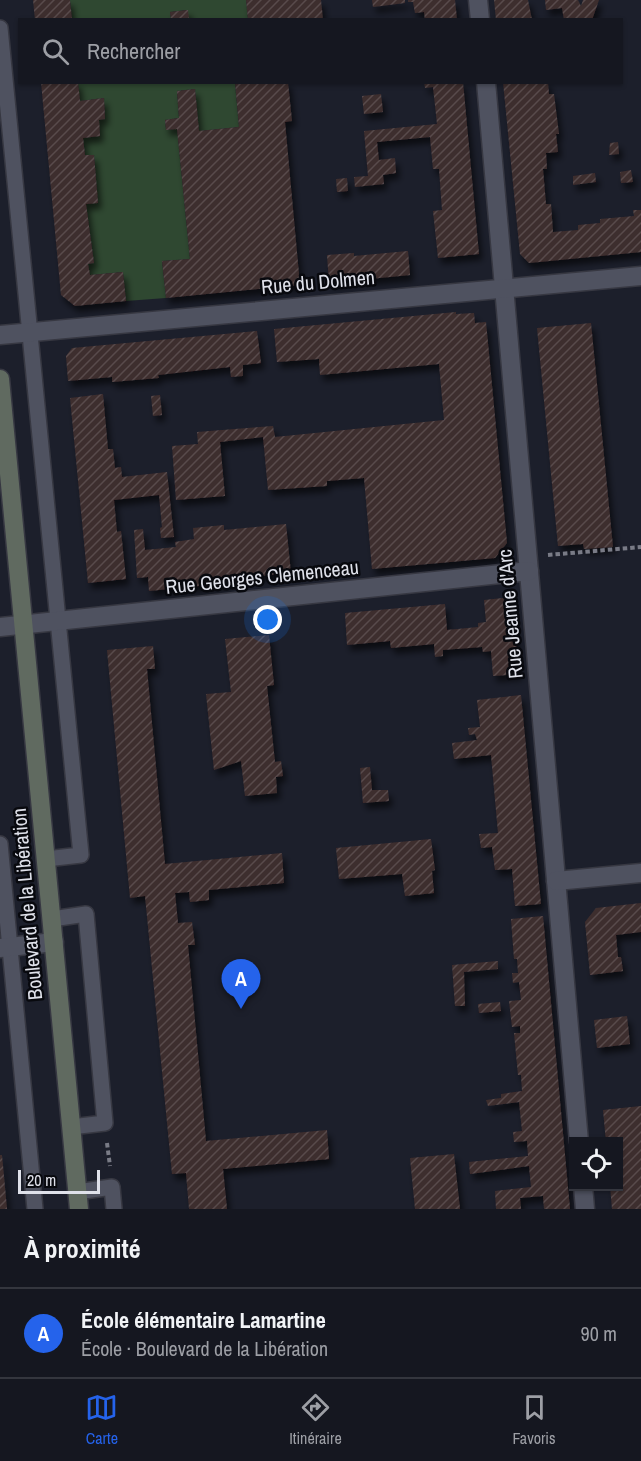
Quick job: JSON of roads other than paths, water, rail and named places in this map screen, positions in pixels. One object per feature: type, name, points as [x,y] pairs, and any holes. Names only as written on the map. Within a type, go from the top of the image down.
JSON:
[{"type":"main road","name":"Boulevard de la Libération","points":[[0,380],[78,1200]]},
{"type":"street","points":[[478,0],[480,18]]},
{"type":"street","name":"Rue Jeanne d'Arc","points":[[486,84],[579,1137]]},
{"type":"street","name":"Rue du Dolmen","points":[[0,335],[641,276]]},
{"type":"street","name":"Rue Georges Clemenceau","points":[[0,627],[529,571]]},
{"type":"street","points":[[556,881],[641,873]]},
{"type":"street","points":[[5,947],[54,942]]},
{"type":"street","points":[[583,1191],[585,1209]]},
{"type":"lane","points":[[0,28],[81,855],[46,859]]},
{"type":"lane","points":[[0,843],[5,947],[35,1209]]},
{"type":"lane","points":[[52,918],[86,914],[105,1123],[71,1127]]},
{"type":"lane","points":[[78,1200],[112,1187],[114,1209]]},
{"type":"place","name":"École élémentaire Lamartine","points":[[241,1009]]}]
